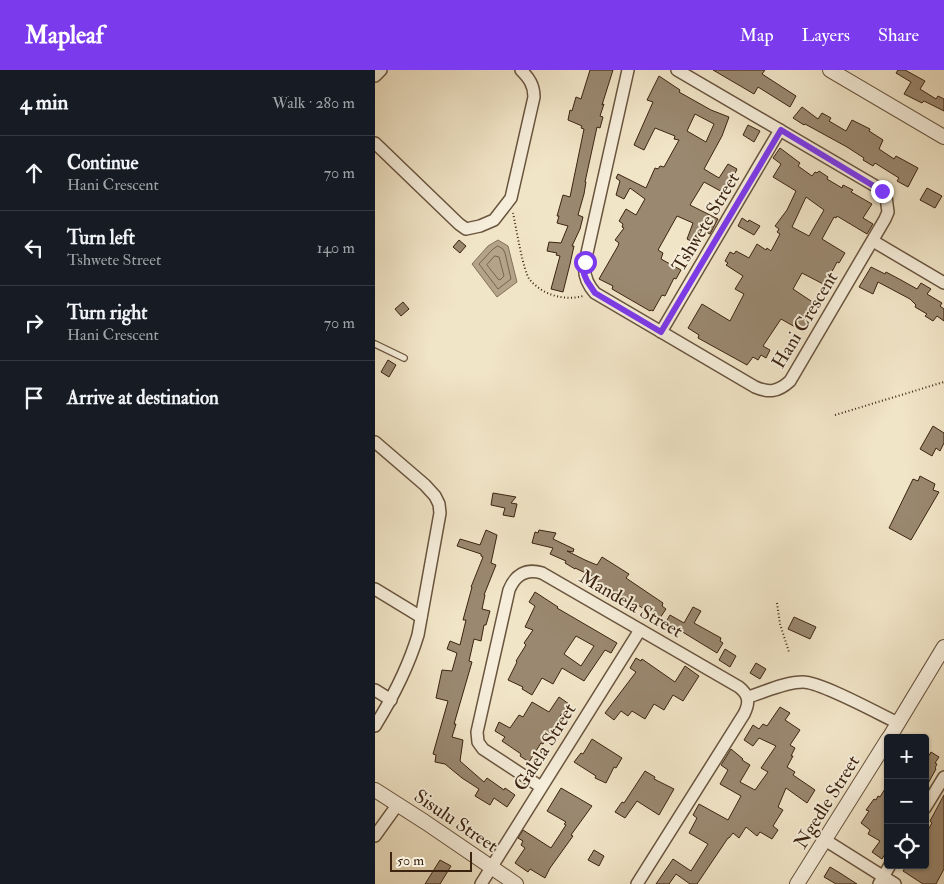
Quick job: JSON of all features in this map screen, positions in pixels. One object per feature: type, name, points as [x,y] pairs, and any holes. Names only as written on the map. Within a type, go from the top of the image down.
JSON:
[{"type":"street","points":[[375,76],[381,70]]},
{"type":"street","points":[[375,142],[466,229],[494,220],[511,198],[534,96],[534,88],[521,70]]},
{"type":"street","points":[[595,293],[584,274],[585,262],[628,70]]},
{"type":"street","name":"Hani Crescent","points":[[595,293],[755,387],[764,391],[777,391],[790,381],[873,241],[888,212],[886,198],[882,191],[677,70]]},
{"type":"street","points":[[830,70],[944,137]]},
{"type":"street","name":"Tshwete Street","points":[[661,332],[781,130]]},
{"type":"street","points":[[873,241],[944,283]]},
{"type":"street","points":[[375,442],[425,485],[435,496],[439,504],[440,513],[414,648],[391,700],[375,726]]},
{"type":"street","name":"Mandela Street","points":[[541,786],[483,749],[477,738],[512,583],[525,572],[536,571],[542,573],[739,686],[748,698]]},
{"type":"street","points":[[375,589],[421,617]]},
{"type":"street","name":"Galela Street","points":[[481,884],[640,630]]},
{"type":"street","name":"Ngedle Street","points":[[891,734],[944,647]]},
{"type":"street","points":[[637,884],[744,714],[749,702],[748,698],[791,684],[808,682],[898,723]]},
{"type":"street","points":[[375,690],[391,700]]},
{"type":"street","name":"Ngedle Street","points":[[797,884],[884,745]]},
{"type":"street","points":[[929,801],[944,777]]},
{"type":"street","name":"Sisulu Street","points":[[375,790],[516,884]]},
{"type":"street","points":[[375,836],[398,804]]},
{"type":"street","points":[[825,840],[881,880],[895,884]]},
{"type":"street","points":[[881,880],[888,869]]},
{"type":"lane","points":[[375,344],[404,358]]},
{"type":"path","points":[[511,198],[520,247],[529,279],[544,292],[561,297],[576,298],[595,293]]},
{"type":"path","points":[[835,415],[944,382]]},
{"type":"path","points":[[777,603],[780,624],[789,652]]},
{"type":"water","points":[[498,240],[508,246],[517,282],[497,297],[472,264],[488,246]]},
{"type":"building","points":[[590,70],[613,70],[602,105],[604,104],[600,116],[603,117],[600,128],[597,127],[578,215],[583,217],[572,246],[574,246],[563,292],[551,289],[560,256],[556,255],[557,253],[547,251],[549,242],[561,243],[568,226],[557,223],[559,216],[557,216],[563,195],[570,197],[584,129],[581,128],[582,126],[568,120],[576,97],[581,99]]},
{"type":"building","points":[[713,70],[765,70],[762,74],[796,96],[790,107],[758,87],[754,94]]},
{"type":"building","points":[[898,70],[905,70],[925,81],[920,89],[936,99],[938,96],[944,99],[944,111],[904,94],[911,82],[896,73]]},
{"type":"building","points":[[659,76],[680,90],[679,92],[711,110],[729,117],[722,136],[704,169],[719,178],[728,164],[737,169],[726,194],[704,182],[690,205],[718,219],[710,234],[704,231],[697,244],[687,239],[693,223],[677,216],[658,250],[663,253],[661,259],[681,270],[676,279],[674,278],[665,296],[662,295],[653,311],[612,289],[613,286],[599,279],[618,246],[619,243],[615,240],[624,228],[622,227],[623,224],[619,221],[626,209],[636,215],[645,199],[630,188],[624,199],[616,195],[620,181],[616,178],[618,174],[646,188],[655,168],[664,167],[679,140],[674,139],[675,136],[655,128],[644,150],[634,145],[653,102],[647,100]],"holes":[[[695,114],[714,124],[706,142],[687,131]]]},
{"type":"building","points":[[802,107],[818,119],[822,113],[831,118],[829,121],[846,131],[852,120],[870,129],[869,131],[883,140],[879,149],[894,159],[896,156],[918,168],[908,187],[897,181],[899,178],[875,163],[873,166],[847,147],[793,118]]},
{"type":"building","points":[[748,125],[760,131],[754,142],[743,135]]},
{"type":"building","points":[[780,148],[800,163],[798,166],[812,176],[815,172],[819,171],[828,177],[827,179],[842,188],[843,185],[853,190],[851,192],[872,204],[863,218],[873,224],[867,234],[837,216],[836,218],[834,217],[822,239],[845,253],[839,263],[837,262],[825,285],[802,273],[793,289],[814,303],[805,317],[809,320],[804,332],[781,319],[763,346],[770,350],[766,358],[761,355],[758,360],[753,357],[747,365],[698,338],[699,335],[688,328],[702,304],[730,321],[744,294],[735,289],[743,276],[726,265],[728,263],[725,261],[730,252],[734,254],[736,251],[749,258],[757,244],[771,251],[780,234],[777,232],[779,229],[775,226],[787,210],[796,191],[773,177],[781,164],[773,158]],"holes":[[[806,197],[824,210],[809,236],[792,227]]]},
{"type":"building","points":[[927,188],[942,196],[935,208],[920,200]]},
{"type":"building","points":[[742,218],[760,226],[754,235],[738,226]]},
{"type":"building","points":[[459,240],[466,246],[460,253],[453,247]]},
{"type":"building","points":[[871,267],[885,274],[886,272],[917,289],[921,283],[931,289],[927,294],[942,303],[940,306],[944,309],[944,321],[937,316],[933,321],[925,316],[927,314],[915,307],[916,305],[910,299],[878,282],[873,294],[859,287]]},
{"type":"building","points":[[403,302],[409,309],[401,316],[395,309]]},
{"type":"building","points":[[388,360],[396,365],[389,377],[381,372]]},
{"type":"building","points":[[933,426],[944,433],[944,443],[940,451],[936,448],[932,456],[920,449]]},
{"type":"building","points":[[920,476],[935,484],[933,490],[939,492],[911,540],[889,528],[913,479],[918,481]]},
{"type":"building","points":[[493,493],[516,497],[511,503],[517,504],[514,517],[503,515],[505,508],[491,505]]},
{"type":"building","points":[[486,530],[497,535],[491,563],[496,565],[484,595],[482,609],[490,611],[486,625],[484,625],[481,641],[474,639],[469,661],[472,662],[452,737],[463,740],[460,761],[484,782],[487,778],[515,795],[507,807],[494,798],[490,805],[475,796],[479,789],[445,764],[435,762],[436,755],[433,754],[448,701],[436,698],[442,670],[452,671],[457,653],[447,649],[450,641],[460,645],[466,620],[463,620],[471,587],[483,557],[481,554],[457,546],[460,539],[480,545]]},
{"type":"building","points":[[539,530],[556,533],[553,539],[574,549],[573,552],[567,551],[585,560],[597,565],[602,557],[629,574],[626,578],[663,603],[662,606],[666,609],[660,618],[593,579],[594,577],[575,569],[565,563],[566,561],[550,554],[553,548],[532,543],[535,532],[538,533]]},
{"type":"building","points":[[535,592],[557,608],[617,643],[611,653],[605,650],[584,681],[562,668],[553,684],[542,678],[532,695],[522,689],[523,687],[508,680],[516,661],[526,645],[524,643],[533,630],[525,627],[535,606],[529,602]],"holes":[[[576,636],[594,646],[581,666],[564,654]]]},
{"type":"building","points":[[693,607],[701,611],[694,623],[721,638],[720,641],[723,643],[717,653],[676,628],[674,631],[664,625],[670,615],[684,623]]},
{"type":"building","points":[[794,617],[816,627],[810,639],[788,629]]},
{"type":"building","points":[[725,649],[736,656],[730,667],[719,660]]},
{"type":"building","points":[[636,658],[641,661],[642,659],[675,682],[685,666],[699,676],[683,701],[673,695],[664,710],[654,704],[645,719],[632,711],[628,716],[621,711],[614,720],[605,713],[636,672],[630,668]]},
{"type":"building","points":[[756,663],[766,669],[760,679],[750,673]]},
{"type":"building","points":[[559,697],[569,704],[558,719],[560,720],[554,730],[552,729],[543,744],[541,743],[529,762],[502,741],[505,737],[495,731],[499,722],[510,728],[519,715],[523,717],[532,702],[549,712]]},
{"type":"building","points":[[780,707],[790,713],[785,720],[800,730],[790,745],[795,748],[787,767],[795,772],[793,775],[815,790],[807,803],[786,788],[778,807],[783,810],[773,826],[778,830],[772,839],[760,832],[757,836],[746,827],[739,838],[733,833],[728,838],[697,884],[690,884],[676,874],[669,884],[656,884],[673,859],[691,871],[708,844],[689,833],[697,818],[693,815],[699,804],[728,820],[741,796],[720,784],[728,770],[721,765],[731,749],[750,765],[740,782],[755,790],[768,772],[761,768],[776,746],[759,738],[753,746],[744,740],[753,725],[759,729],[763,724],[767,726]]},
{"type":"building","points":[[592,739],[622,758],[616,768],[614,767],[606,783],[595,778],[596,776],[574,762],[581,753],[583,754]]},
{"type":"building","points":[[931,752],[939,757],[935,763],[937,764],[936,769],[929,782],[929,779],[929,756]]},
{"type":"building","points":[[645,771],[655,777],[654,779],[674,789],[659,815],[637,801],[625,818],[615,812],[622,802],[624,803]]},
{"type":"building","points":[[561,788],[592,806],[571,835],[573,836],[545,878],[530,869],[528,872],[515,863],[525,848],[521,845],[523,841],[518,838],[523,830],[551,848],[566,825],[564,824],[566,822],[547,811]]},
{"type":"building","points":[[884,790],[884,856],[882,859],[872,852],[880,841],[868,834],[870,830],[861,823],[869,811],[866,810],[874,799],[876,800],[878,796],[880,797]]},
{"type":"building","points":[[944,795],[944,869],[936,884],[923,884],[903,871],[904,869],[929,869],[929,828],[932,823],[930,821]]},
{"type":"building","points":[[594,850],[604,856],[599,866],[588,860]]},
{"type":"building","points":[[440,860],[451,866],[440,884],[425,884]]},
{"type":"building","points":[[830,867],[857,884],[836,884],[824,877]]},
{"type":"route","points":[[585,262],[584,274],[595,293],[661,332],[781,130],[882,191]]}]
